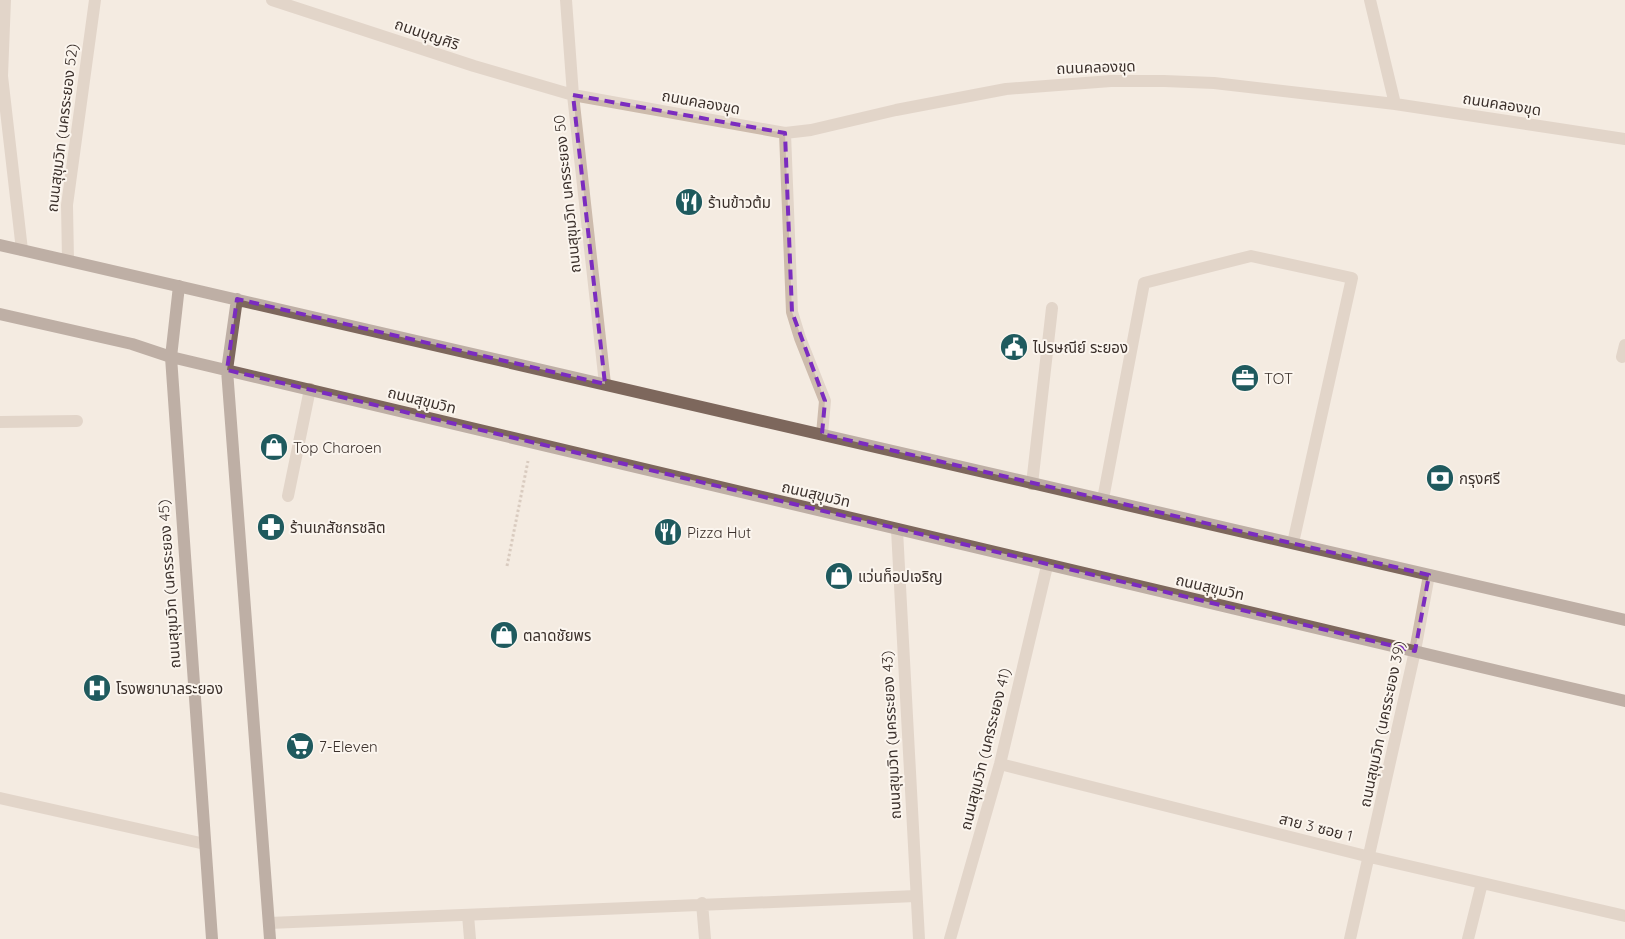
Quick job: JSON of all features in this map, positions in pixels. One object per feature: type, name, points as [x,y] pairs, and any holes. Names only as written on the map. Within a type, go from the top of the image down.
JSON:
[{"type":"main road","points":[[0,245],[1625,620]]},
{"type":"main road","name":"ถนนสุขุมวิท (นครระยอง 45)","points":[[179,286],[171,357],[212,939]]},
{"type":"main road","points":[[237,299],[228,370],[270,939]]},
{"type":"main road","name":"ถนนสุขุมวิท","points":[[0,314],[132,344],[171,357],[532,444],[1625,701]]},
{"type":"street","points":[[5,0],[2,76],[19,206],[22,250]]},
{"type":"street","name":"ถนนสุขุมวิท (นครระยอง 52)","points":[[68,260],[67,205],[95,0]]},
{"type":"street","name":"ถนนบุญศิริ","points":[[272,0],[474,66],[573,95]]},
{"type":"street","name":"ถนนสุขุมวิท นครระยอง 50","points":[[566,0],[573,95],[605,384]]},
{"type":"street","points":[[1370,0],[1395,104]]},
{"type":"street","name":"ถนนคลองขุด","points":[[573,95],[785,133],[811,130],[896,110],[1006,89],[1111,81],[1214,83],[1395,104],[1625,139]]},
{"type":"street","points":[[785,133],[792,312],[825,400],[822,434]]},
{"type":"street","points":[[1103,499],[1144,283],[1251,256],[1352,278],[1293,543]]},
{"type":"street","points":[[1032,484],[1052,308]]},
{"type":"street","points":[[288,496],[310,389]]},
{"type":"street","points":[[0,422],[77,421]]},
{"type":"street","name":"ถนนสุขุมวิท (นครระยอง 43)","points":[[897,530],[918,939]]},
{"type":"street","name":"ถนนสุขุมวิท (นครระยอง 41)","points":[[950,939],[1000,764],[1047,566]]},
{"type":"street","name":"ถนนสุขุมวิท (นครระยอง 39)","points":[[1350,939],[1415,651],[1429,575]]},
{"type":"street","name":"สาย 3 ซอย 1","points":[[1000,764],[1370,857],[1625,916]]},
{"type":"street","points":[[0,798],[205,844]]},
{"type":"street","points":[[1468,939],[1482,883]]},
{"type":"street","points":[[269,923],[702,903],[916,896]]},
{"type":"street","points":[[702,903],[705,939]]},
{"type":"street","points":[[468,915],[470,939]]},
{"type":"path","points":[[507,566],[532,444]]},
{"type":"highlighted area","points":[[573,95],[785,133],[792,312],[825,401],[822,434],[1429,575],[1415,651],[227,370],[237,299],[605,384]]},
{"type":"place","name":"ร้านข้าวต้ม","points":[[689,202]]},
{"type":"place","name":"ไปรษณีย์ ระยอง","points":[[1014,347]]},
{"type":"place","name":"TOT","points":[[1245,378]]},
{"type":"place","name":"Top Charoen","points":[[274,447]]},
{"type":"place","name":"กรุงศรี","points":[[1440,478]]},
{"type":"place","name":"ร้านเภสัชกรชลิต","points":[[271,527]]},
{"type":"place","name":"Pizza Hut","points":[[668,532]]},
{"type":"place","name":"แว่นท็อปเจริญ","points":[[839,576]]},
{"type":"place","name":"ตลาดชัยพร","points":[[504,635]]},
{"type":"place","name":"โรงพยาบาลระยอง","points":[[97,688]]},
{"type":"place","name":"7-Eleven","points":[[300,746]]}]
